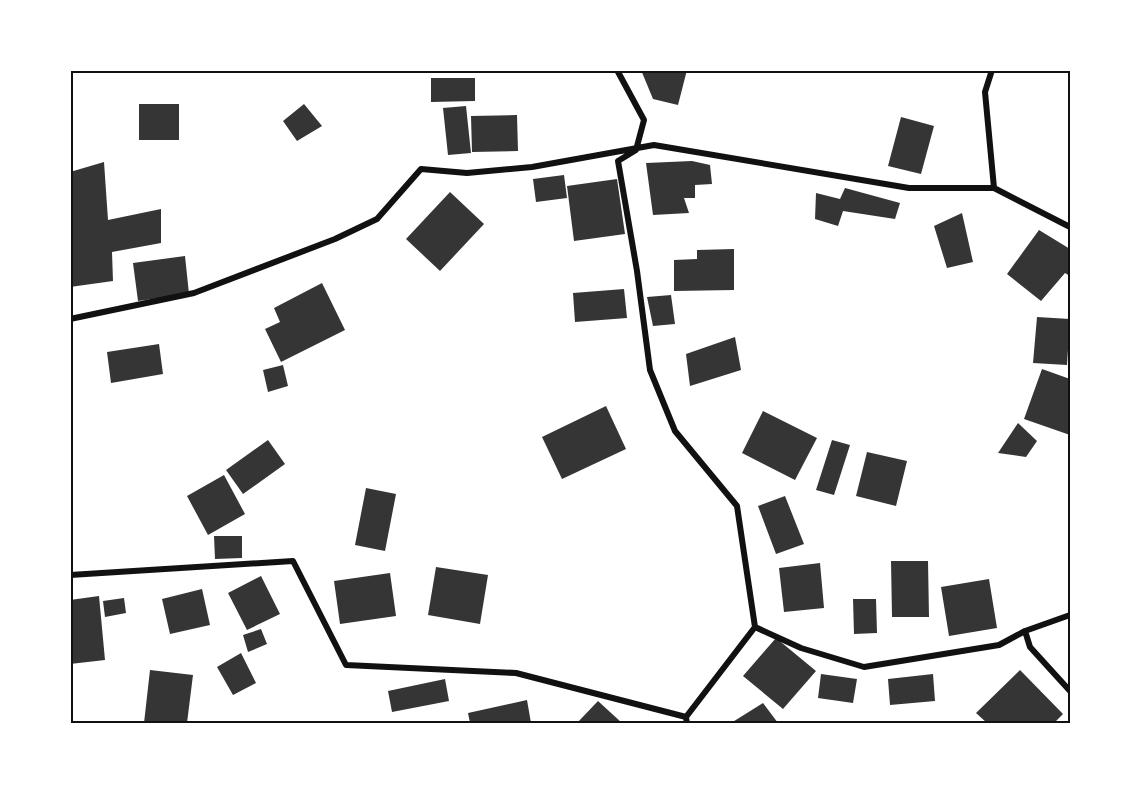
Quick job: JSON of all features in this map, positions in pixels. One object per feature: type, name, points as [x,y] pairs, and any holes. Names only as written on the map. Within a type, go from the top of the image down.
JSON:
[{"type":"street","points":[[70,575],[293,561],[346,665],[516,673],[686,720],[755,627],[737,506],[675,430],[650,370],[637,271],[618,161],[636,150],[645,120],[617,70]]},
{"type":"street","points":[[992,70],[986,92],[994,188]]},
{"type":"street","points":[[70,319],[194,294],[335,239],[377,219],[421,170],[467,173],[532,167],[654,145],[909,188],[994,188],[1071,227]]},
{"type":"street","points":[[755,627],[801,648],[864,667],[999,645],[1025,631],[1071,615]]},
{"type":"street","points":[[1025,631],[1030,647],[1071,691]]},
{"type":"building","points":[[641,70],[687,70],[678,105],[653,99]]},
{"type":"building","points":[[431,78],[475,78],[475,101],[431,102]]},
{"type":"building","points":[[139,104],[179,104],[179,140],[139,140]]},
{"type":"building","points":[[304,104],[322,126],[297,141],[283,121]]},
{"type":"building","points":[[466,106],[471,153],[448,155],[443,108]]},
{"type":"building","points":[[517,115],[518,151],[472,152],[471,116]]},
{"type":"building","points":[[901,117],[934,126],[921,174],[888,166]]},
{"type":"building","points":[[692,161],[710,165],[712,184],[695,185],[695,198],[684,198],[689,213],[653,215],[646,163]]},
{"type":"building","points":[[104,162],[108,220],[161,209],[161,243],[112,252],[113,281],[70,287],[70,172]]},
{"type":"building","points":[[564,175],[567,198],[536,202],[533,179]]},
{"type":"building","points":[[617,179],[625,234],[574,241],[567,186]]},
{"type":"building","points":[[845,188],[900,203],[895,219],[843,211],[838,226],[815,219],[816,193],[840,199]]},
{"type":"building","points":[[450,192],[484,224],[440,271],[406,239]]},
{"type":"building","points":[[962,213],[973,262],[947,268],[934,226]]},
{"type":"building","points":[[1039,230],[1070,249],[1070,276],[1065,273],[1041,301],[1007,274]]},
{"type":"building","points":[[734,249],[734,290],[674,291],[674,260],[697,259],[697,250]]},
{"type":"building","points":[[185,256],[189,294],[138,301],[133,263]]},
{"type":"building","points":[[322,283],[345,330],[281,362],[265,329],[280,322],[274,308]]},
{"type":"building","points":[[624,289],[627,318],[575,322],[573,293]]},
{"type":"building","points":[[671,295],[675,324],[653,326],[647,297]]},
{"type":"building","points":[[1037,317],[1070,319],[1067,365],[1033,363]]},
{"type":"building","points":[[735,337],[741,370],[690,386],[686,354]]},
{"type":"building","points":[[159,344],[163,374],[111,383],[107,352]]},
{"type":"building","points":[[283,365],[288,386],[268,392],[263,370]]},
{"type":"building","points":[[1042,369],[1070,379],[1070,435],[1024,419]]},
{"type":"building","points":[[606,406],[626,449],[562,479],[542,437]]},
{"type":"building","points":[[763,411],[817,438],[795,480],[742,453]]},
{"type":"building","points":[[1018,423],[1037,441],[1026,457],[998,453]]},
{"type":"building","points":[[268,440],[285,464],[243,494],[226,470]]},
{"type":"building","points":[[832,440],[850,445],[834,495],[816,490]]},
{"type":"building","points":[[867,452],[907,461],[896,506],[856,496]]},
{"type":"building","points":[[224,475],[245,514],[208,535],[187,496]]},
{"type":"building","points":[[366,488],[396,494],[385,551],[355,545]]},
{"type":"building","points":[[785,496],[804,544],[776,554],[758,506]]},
{"type":"building","points":[[214,536],[242,536],[242,558],[215,559]]},
{"type":"building","points":[[891,561],[928,561],[929,617],[892,617]]},
{"type":"building","points":[[820,563],[824,608],[784,612],[779,568]]},
{"type":"building","points":[[436,567],[488,575],[480,624],[428,615]]},
{"type":"building","points":[[390,573],[396,616],[340,624],[334,581]]},
{"type":"building","points":[[261,576],[280,614],[247,630],[228,593]]},
{"type":"building","points":[[989,579],[997,628],[949,636],[941,587]]},
{"type":"building","points":[[202,589],[210,625],[170,634],[162,599]]},
{"type":"building","points":[[99,596],[105,660],[70,664],[70,600]]},
{"type":"building","points":[[124,598],[126,613],[105,617],[103,601]]},
{"type":"building","points":[[853,599],[876,599],[877,633],[854,634]]},
{"type":"building","points":[[261,629],[267,644],[248,652],[243,635]]},
{"type":"building","points":[[776,638],[816,671],[783,709],[743,676]]},
{"type":"building","points":[[241,653],[256,683],[233,695],[217,667]]},
{"type":"building","points":[[150,670],[193,675],[187,723],[144,723]]},
{"type":"building","points":[[1020,670],[1063,714],[1054,723],[987,723],[976,713]]},
{"type":"building","points":[[821,674],[857,679],[853,703],[818,698]]},
{"type":"building","points":[[933,674],[935,701],[890,705],[888,679]]},
{"type":"building","points":[[445,679],[449,701],[392,712],[388,691]]},
{"type":"building","points":[[527,700],[531,723],[470,723],[468,713]]},
{"type":"building","points":[[598,701],[622,723],[577,723]]},
{"type":"building","points":[[763,703],[778,723],[731,723]]}]
